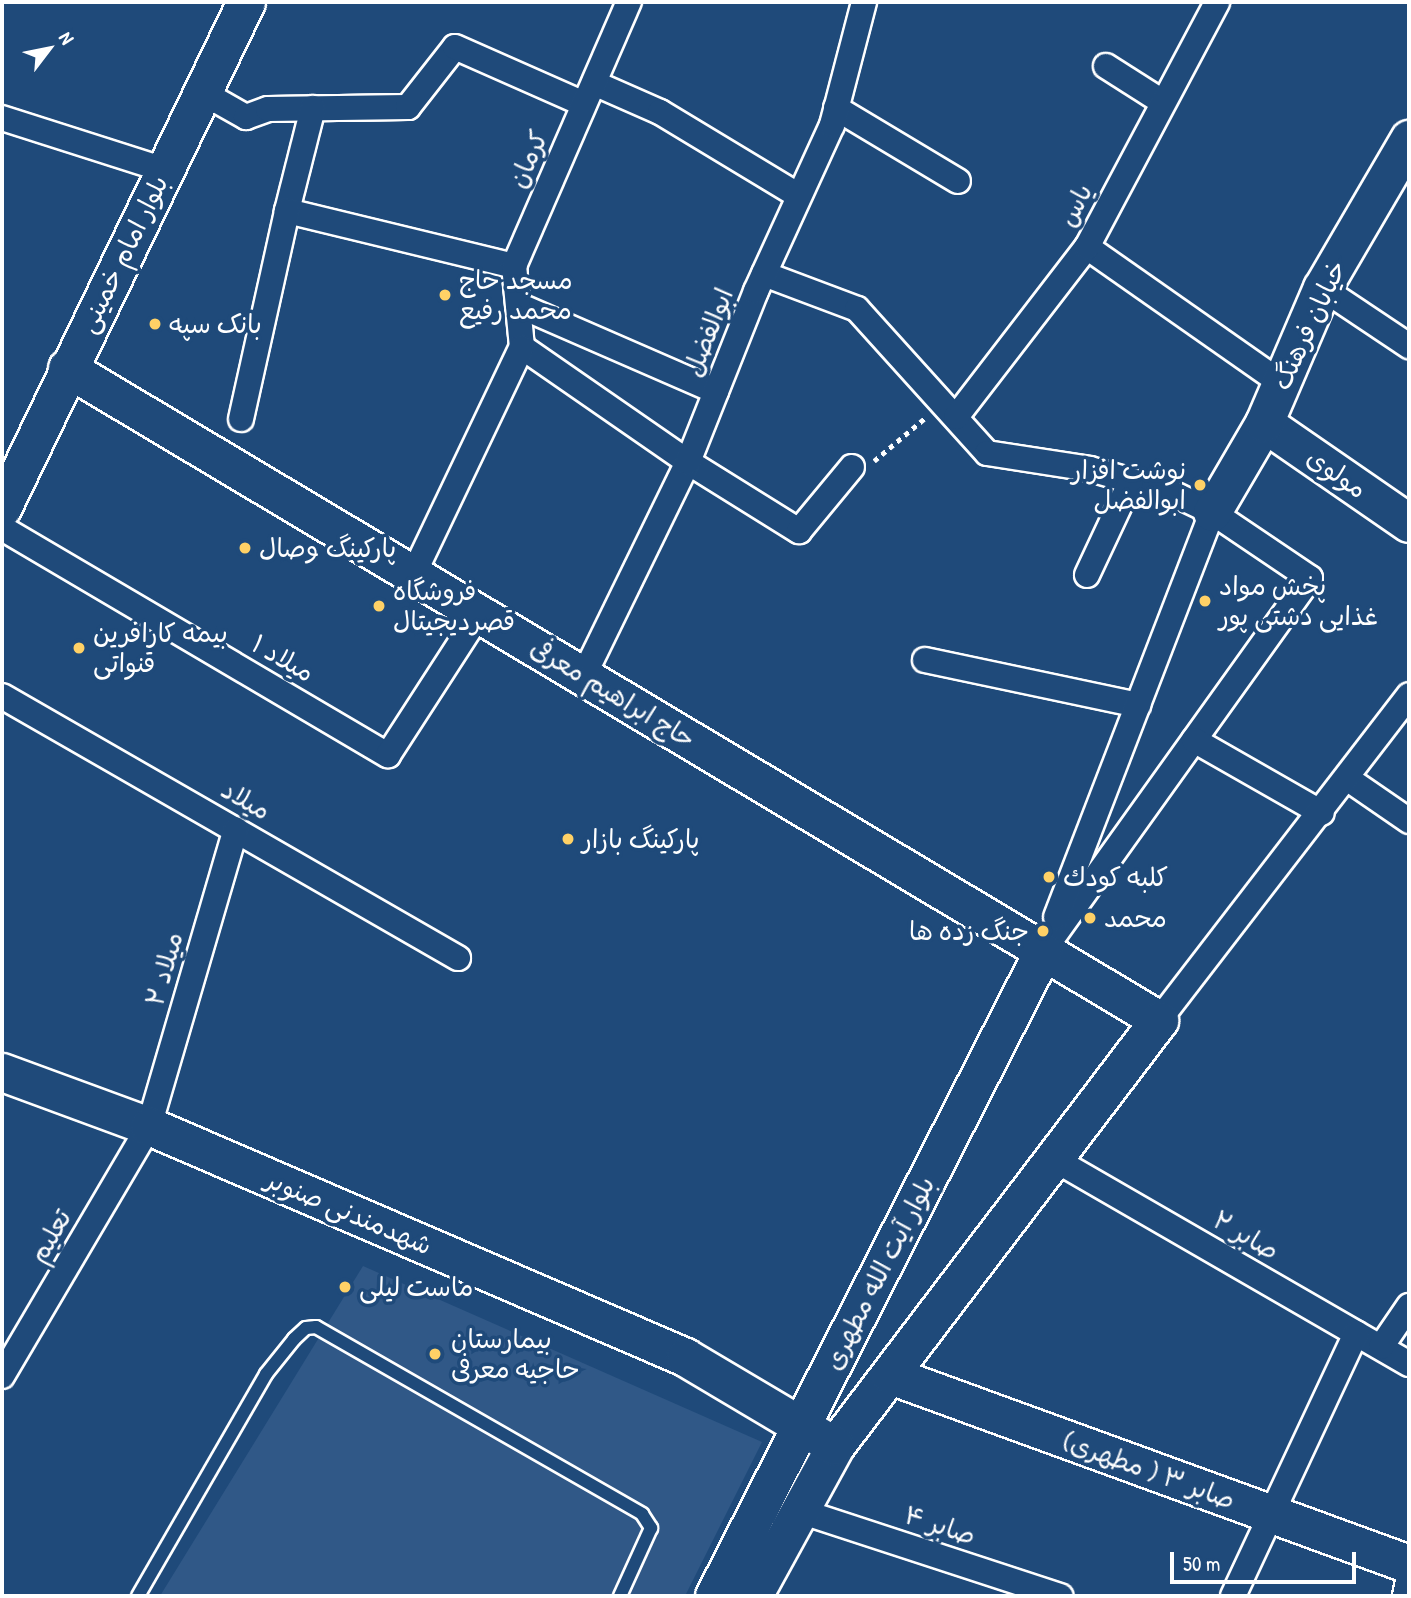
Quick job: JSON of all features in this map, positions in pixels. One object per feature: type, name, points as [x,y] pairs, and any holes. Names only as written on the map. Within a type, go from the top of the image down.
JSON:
[{"type":"street","name":"بلوار امام خمینی","points":[[2,508],[67,368],[246,2]]},
{"type":"street","name":"کرمان","points":[[522,347],[514,266],[629,2]]},
{"type":"street","name":"ابوالفضل","points":[[583,675],[688,462],[764,274],[836,108],[864,2]]},
{"type":"street","name":"یاس","points":[[949,410],[1087,247],[1161,102],[1217,2]]},
{"type":"street","points":[[201,91],[246,117],[268,108],[408,107],[454,47],[589,94],[660,112],[799,196]]},
{"type":"street","points":[[1106,66],[1161,102]]},
{"type":"street","points":[[241,419],[313,108]]},
{"type":"street","points":[[836,108],[958,181]]},
{"type":"street","points":[[2,118],[165,170]]},
{"type":"street","name":"خیابان فرهنگ","points":[[1212,512],[1264,422],[1322,288],[1404,159]]},
{"type":"street","points":[[287,211],[514,266]]},
{"type":"street","points":[[1087,247],[1281,383]]},
{"type":"street","points":[[764,274],[857,309],[987,453],[1090,469],[1170,492],[1212,512],[1310,578],[1043,951]]},
{"type":"street","points":[[1322,288],[1409,346]]},
{"type":"street","points":[[518,305],[716,391]]},
{"type":"street","points":[[414,573],[522,347],[688,462],[799,531],[852,467]]},
{"type":"street","name":"حاج ابراهیم معرفی","points":[[67,368],[1159,1020]]},
{"type":"street","name":"مولوی","points":[[1264,422],[1409,523]]},
{"type":"street","points":[[1087,575],[1131,481]]},
{"type":"street","points":[[1043,951],[1212,512]]},
{"type":"street","name":"میلاد ۱","points":[[2,528],[388,755],[480,613]]},
{"type":"street","points":[[925,660],[1138,705]]},
{"type":"street","points":[[1159,1020],[1322,813],[1409,695]]},
{"type":"street","name":"میلاد","points":[[2,696],[236,828],[458,958]]},
{"type":"street","points":[[1194,740],[1322,813]]},
{"type":"street","points":[[1348,779],[1409,821]]},
{"type":"street","name":"میلاد ۲","points":[[149,1126],[236,828]]},
{"type":"street","name":"بلوار آیت الله مطهری","points":[[714,1596],[1043,951]]},
{"type":"street","name":"بلوار آیت الله مطهری","points":[[753,1596],[835,1446],[1159,1020]]},
{"type":"street","name":"شهدمندنی صنوبر","points":[[2,1072],[149,1126],[685,1357],[835,1446]]},
{"type":"street","name":"تعلیم","points":[[2,1376],[149,1126]]},
{"type":"street","name":"صابر ۲","points":[[1054,1159],[1409,1364]]},
{"type":"street","points":[[1381,1347],[1409,1306]]},
{"type":"street","points":[[1233,1596],[1356,1333]]},
{"type":"street","name":"صابر ۳ ( مطهری)","points":[[890,1375],[1409,1564]]},
{"type":"street","name":"صابر ۴","points":[[800,1511],[1009,1588],[1060,1596]]},
{"type":"street","points":[[1405,1596],[1409,1576]]},
{"type":"lane","points":[[138,1596],[266,1374],[294,1339],[316,1326],[642,1514],[651,1528],[620,1596]]},
{"type":"path","points":[[852,467],[877,460],[949,410]]},
{"type":"shaded area","name":"بیمارستان حاجیه معرفی","points":[[363,1266],[762,1442],[685,1596],[160,1596]]},
{"type":"place","name":"مسجد حاج محمد رفیع","points":[[445,295]]},
{"type":"place","name":"بانک سپه","points":[[155,324]]},
{"type":"place","name":"نوشت افزار ابوالفضل","points":[[1200,485]]},
{"type":"place","name":"پارکینگ وصال","points":[[245,548]]},
{"type":"place","name":"پخش مواد غذایی دشتی پور","points":[[1205,601]]},
{"type":"place","name":"فروشگاه قصردیجیتال","points":[[379,606]]},
{"type":"place","name":"بیمه کارافرین قنواتی","points":[[79,648]]},
{"type":"place","name":"پارکینگ بازار","points":[[568,839]]},
{"type":"place","name":"كلبه كودك","points":[[1049,877]]},
{"type":"place","name":"محمد","points":[[1090,918]]},
{"type":"place","name":"جنگ زده ها","points":[[1043,931]]},
{"type":"place","name":"ماست لیلی","points":[[345,1287]]},
{"type":"place","name":"بیمارستان حاجیه معرفی","points":[[435,1354]]}]
